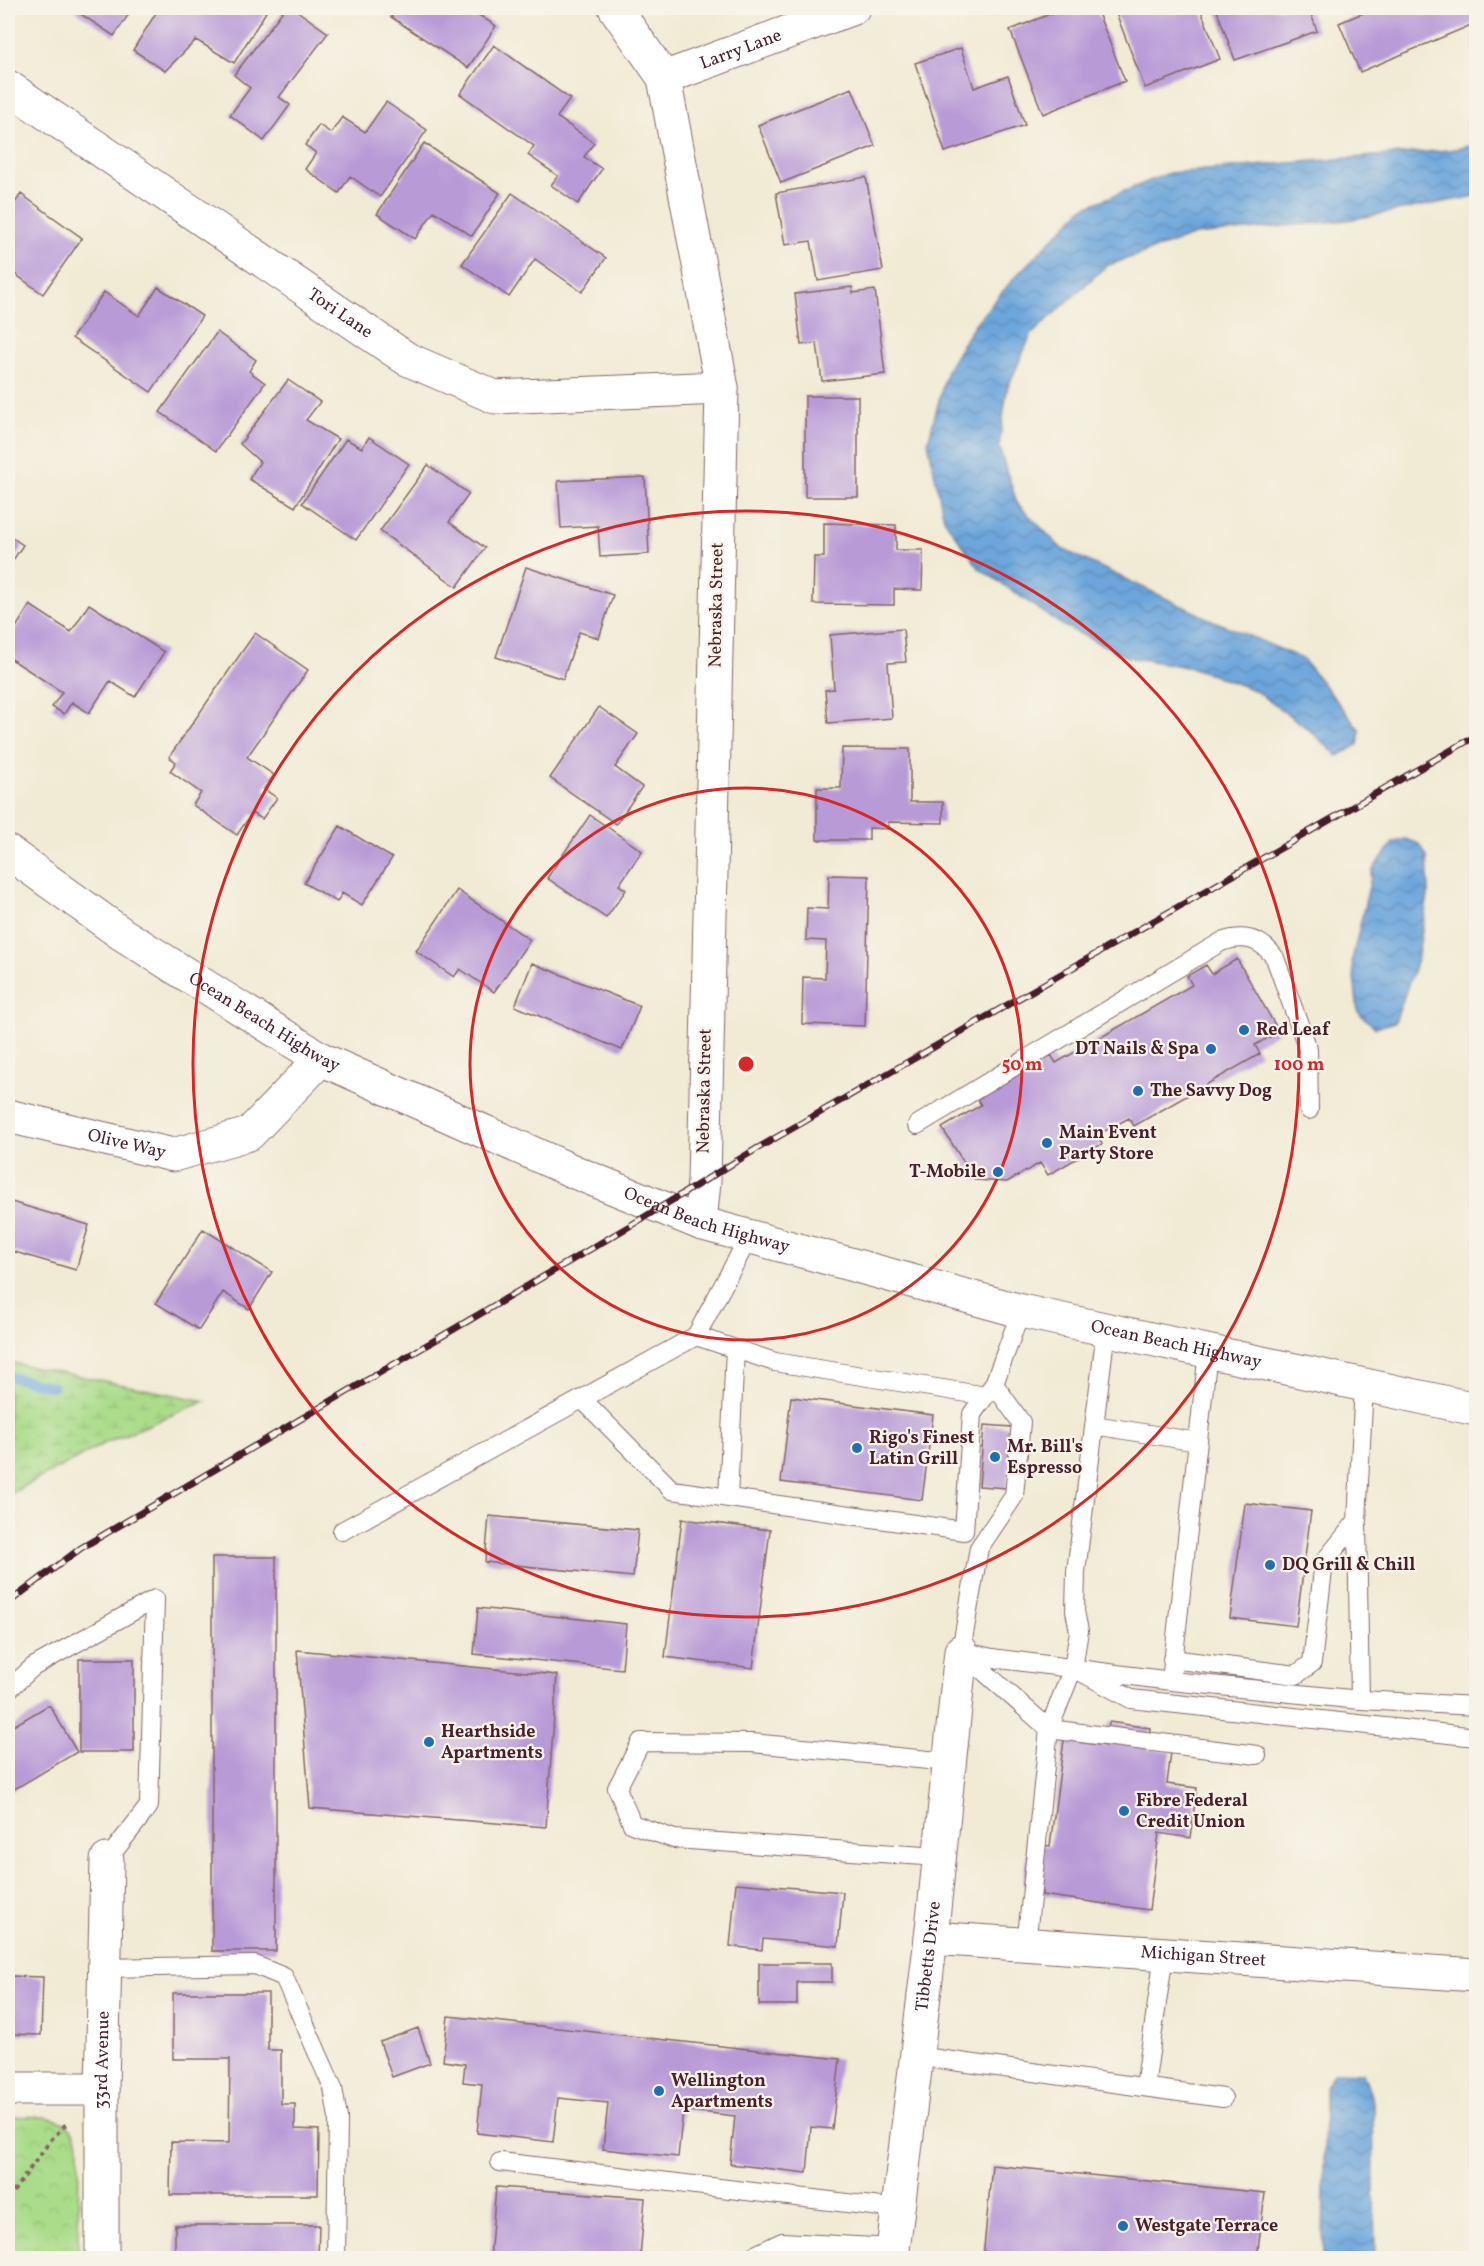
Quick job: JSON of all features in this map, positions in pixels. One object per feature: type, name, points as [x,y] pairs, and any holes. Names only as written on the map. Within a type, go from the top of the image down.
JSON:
[{"type":"street","name":"Nebraska Street","points":[[615,8],[664,78],[722,388],[704,1181],[699,1223]]},
{"type":"street","name":"Larry Lane","points":[[664,78],[854,8]]},
{"type":"street","name":"Tori Lane","points":[[8,87],[406,359],[495,397],[722,388]]},
{"type":"street","name":"Ocean Beach Highway","points":[[8,852],[122,934],[321,1059],[577,1173],[699,1223],[1021,1311],[1476,1409]]},
{"type":"street","name":"Olive Way","points":[[8,1116],[173,1155],[249,1134],[321,1059]]},
{"type":"street","name":"Tibbetts Drive","points":[[892,2253],[931,1938],[961,1652]]},
{"type":"street","name":"33rd Avenue","points":[[102,2259],[102,2089],[107,1860]]},
{"type":"street","name":"Michigan Street","points":[[931,1938],[1476,1975]]},
{"type":"street","points":[[8,2089],[102,2089]]},
{"type":"lane","points":[[917,1125],[1211,948],[1235,937],[1250,938],[1260,942],[1275,958],[1308,1049],[1309,1110]]},
{"type":"lane","points":[[342,1531],[696,1336],[749,1237]]},
{"type":"lane","points":[[964,1531],[972,1414],[990,1390],[1021,1311]]},
{"type":"lane","points":[[1026,1945],[1049,1729],[1073,1668],[1079,1631],[1075,1611],[1076,1572],[1106,1330]]},
{"type":"lane","points":[[696,1336],[775,1362],[990,1390],[1021,1422],[1014,1496],[979,1548],[961,1652]]},
{"type":"lane","points":[[728,1498],[735,1349]]},
{"type":"lane","points":[[1171,1681],[1208,1352]]},
{"type":"lane","points":[[1360,1700],[1357,1493],[1364,1385]]},
{"type":"lane","points":[[582,1399],[672,1490],[964,1531],[979,1548]]},
{"type":"lane","points":[[1094,1425],[1198,1442]]},
{"type":"lane","points":[[1172,1659],[1296,1675],[1312,1663],[1324,1562],[1357,1521]]},
{"type":"lane","points":[[8,1690],[33,1667],[155,1599],[149,1806],[107,1860]]},
{"type":"lane","points":[[961,1652],[1171,1681],[1360,1700],[1476,1706]]},
{"type":"lane","points":[[961,1652],[1049,1729],[1257,1755]]},
{"type":"lane","points":[[1073,1668],[1131,1700],[1476,1737]]},
{"type":"lane","points":[[939,1857],[674,1839],[632,1824],[617,1788],[641,1742],[752,1743],[949,1762]]},
{"type":"lane","points":[[1145,2087],[1164,1954]]},
{"type":"lane","points":[[105,1968],[255,1965],[284,1977],[333,2088],[338,2118],[336,2259]]},
{"type":"lane","points":[[916,2056],[1223,2098]]},
{"type":"lane","points":[[500,2162],[898,2209]]},
{"type":"lane","points":[[749,2259],[782,2242],[892,2253]]},
{"type":"path","points":[[8,2199],[50,2141],[102,2089]]},
{"type":"path","points":[[8,2248],[13,2259]]},
{"type":"green space","points":[[8,1362],[205,1401],[105,1443],[8,1495]]},
{"type":"green space","points":[[8,2117],[54,2119],[70,2127],[75,2134],[79,2149],[78,2258],[8,2258]]},
{"type":"water","points":[[1476,145],[1476,196],[1348,220],[1195,235],[1106,266],[1031,335],[1007,389],[999,447],[1017,503],[1062,549],[1205,617],[1303,659],[1360,730],[1358,745],[1338,756],[1308,729],[1254,690],[1193,668],[1128,657],[1062,625],[979,568],[944,519],[928,442],[947,370],[974,325],[1016,276],[1083,208],[1169,173],[1449,150]]},
{"type":"water","points":[[1405,839],[1420,844],[1427,857],[1429,890],[1417,960],[1395,1022],[1375,1028],[1358,1012],[1352,960],[1373,869],[1393,843]]},
{"type":"water","points":[[1335,2072],[1363,2073],[1373,2102],[1375,2258],[1323,2258],[1325,2087]]},
{"type":"building","points":[[78,8],[133,8],[114,36],[76,11]]},
{"type":"building","points":[[159,8],[259,8],[266,12],[234,63],[196,40],[165,71],[133,50]]},
{"type":"building","points":[[285,8],[293,8],[328,33],[279,97],[290,105],[264,141],[230,115],[250,88],[234,75]]},
{"type":"building","points":[[397,8],[468,8],[496,26],[468,68],[391,17]]},
{"type":"building","points":[[1065,8],[1096,8],[1125,81],[1043,114],[1010,30]]},
{"type":"building","points":[[1114,8],[1200,8],[1220,59],[1145,88]]},
{"type":"building","points":[[1216,8],[1309,8],[1317,31],[1235,60]]},
{"type":"building","points":[[1375,8],[1476,8],[1476,23],[1360,72],[1339,23]]},
{"type":"building","points":[[494,45],[570,99],[557,117],[594,143],[584,157],[602,169],[578,204],[551,185],[558,176],[528,155],[534,146],[460,94]]},
{"type":"building","points":[[961,48],[974,88],[1008,76],[1025,125],[945,152],[915,63]]},
{"type":"building","points":[[852,88],[875,146],[781,183],[758,125]]},
{"type":"building","points":[[386,102],[427,130],[380,197],[350,176],[339,193],[305,169],[316,153],[305,145],[319,125],[331,133],[342,117],[365,132]]},
{"type":"building","points":[[424,143],[500,193],[472,236],[434,211],[415,239],[377,214]]},
{"type":"building","points":[[866,177],[883,270],[818,281],[811,241],[785,245],[776,193]]},
{"type":"building","points":[[8,186],[14,190],[8,199]]},
{"type":"building","points":[[512,193],[606,258],[582,292],[535,259],[509,297],[462,264]]},
{"type":"building","points":[[21,194],[82,238],[43,294],[8,269],[8,213]]},
{"type":"building","points":[[158,287],[202,316],[151,392],[72,338],[104,292],[139,316]]},
{"type":"building","points":[[852,287],[853,293],[875,290],[885,374],[822,381],[817,343],[801,345],[795,294]]},
{"type":"building","points":[[217,332],[256,360],[249,371],[265,383],[216,451],[160,412]]},
{"type":"building","points":[[288,380],[320,402],[306,420],[338,439],[295,507],[249,479],[260,462],[240,444]]},
{"type":"building","points":[[805,396],[858,396],[858,497],[805,497]]},
{"type":"building","points":[[369,437],[409,464],[356,540],[302,503],[346,439],[362,448]]},
{"type":"building","points":[[428,465],[469,494],[449,522],[485,548],[457,587],[380,531]]},
{"type":"building","points":[[645,477],[649,554],[600,557],[598,526],[561,528],[558,481]]},
{"type":"building","points":[[824,523],[896,525],[896,550],[923,550],[922,590],[894,589],[894,605],[813,604],[814,557],[824,557]]},
{"type":"building","points":[[8,535],[23,545],[8,568]]},
{"type":"building","points":[[526,567],[613,595],[599,638],[579,632],[563,679],[496,657]]},
{"type":"building","points":[[89,604],[164,652],[135,697],[110,681],[89,713],[72,702],[64,714],[52,707],[62,692],[8,657],[8,640],[30,605],[71,632]]},
{"type":"building","points":[[903,629],[906,662],[888,663],[892,718],[828,723],[825,690],[834,689],[830,635]]},
{"type":"building","points":[[255,633],[308,670],[247,757],[274,775],[264,789],[277,798],[262,819],[252,813],[237,835],[193,805],[201,793],[170,771],[176,762],[169,757]]},
{"type":"building","points":[[599,707],[638,734],[615,767],[642,787],[616,824],[550,778]]},
{"type":"building","points":[[842,748],[910,749],[910,802],[943,802],[943,823],[888,822],[888,829],[869,828],[869,840],[817,840],[817,788],[841,788]]},
{"type":"building","points":[[590,815],[642,851],[619,885],[626,890],[606,918],[547,878]]},
{"type":"building","points":[[340,826],[392,858],[362,905],[342,893],[337,902],[304,883]]},
{"type":"building","points":[[829,875],[869,876],[865,1026],[802,1024],[803,977],[825,978],[826,941],[806,940],[807,908],[828,909]]},
{"type":"building","points":[[457,890],[530,940],[494,992],[460,969],[454,977],[416,951]]},
{"type":"building","points":[[1237,959],[1279,1032],[1255,1045],[1260,1054],[1134,1126],[1129,1118],[1097,1135],[1102,1144],[1048,1175],[1040,1163],[1007,1182],[975,1180],[942,1128],[981,1105],[977,1098],[1051,1055],[1056,1063],[1192,985],[1187,976],[1206,965],[1212,974]]},
{"type":"building","points":[[532,963],[640,1006],[622,1050],[515,1006]]},
{"type":"building","points":[[8,1201],[89,1225],[76,1270],[8,1250]]},
{"type":"building","points":[[203,1229],[272,1272],[249,1309],[223,1292],[199,1330],[156,1303]]},
{"type":"building","name":"Rigo's Finest Latin Grill","points":[[791,1397],[933,1415],[922,1500],[781,1482]]},
{"type":"building","name":"Mr. Bill's Espresso","points":[[984,1425],[1012,1427],[1007,1488],[979,1486]]},
{"type":"building","name":"DQ Grill & Chill","points":[[1245,1503],[1311,1511],[1296,1626],[1230,1618]]},
{"type":"building","points":[[489,1516],[638,1530],[633,1577],[485,1562]]},
{"type":"building","points":[[682,1519],[770,1530],[753,1668],[665,1657]]},
{"type":"building","points":[[212,1557],[276,1557],[276,1951],[212,1951]]},
{"type":"building","points":[[478,1608],[626,1624],[622,1669],[474,1654]]},
{"type":"building","name":"Hearthside Apartments","points":[[297,1650],[557,1675],[546,1827],[310,1808]]},
{"type":"building","points":[[79,1659],[134,1659],[134,1752],[79,1752]]},
{"type":"building","points":[[50,1706],[77,1752],[8,1793],[8,1729]]},
{"type":"building","name":"Fibre Federal Credit Union","points":[[1109,1722],[1150,1728],[1148,1749],[1171,1752],[1167,1784],[1197,1788],[1190,1838],[1159,1833],[1149,1910],[1042,1895],[1042,1888],[1023,1886],[1028,1843],[1050,1846],[1064,1740],[1106,1746]]},
{"type":"building","points":[[736,1883],[843,1892],[838,1946],[763,1939],[762,1950],[730,1946]]},
{"type":"building","points":[[759,1963],[832,1963],[832,1982],[797,1982],[797,2005],[759,2005]]},
{"type":"building","points":[[8,1976],[43,1977],[41,2035],[8,2034]]},
{"type":"building","points":[[173,1993],[268,1993],[268,2050],[281,2050],[281,2104],[295,2104],[295,2129],[319,2130],[318,2195],[170,2195],[171,2142],[229,2143],[230,2059],[173,2059]]},
{"type":"building","name":"Wellington Apartments","points":[[448,2016],[840,2059],[832,2129],[811,2127],[807,2173],[730,2164],[735,2116],[683,2110],[678,2157],[603,2149],[608,2103],[558,2098],[553,2142],[477,2133],[482,2084],[463,2082],[465,2064],[443,2061]]},
{"type":"building","points":[[418,2028],[430,2063],[392,2077],[380,2042]]},
{"type":"building","name":"Westgate Terrace","points":[[992,2165],[1265,2193],[1257,2258],[983,2258]]},
{"type":"building","points":[[496,2187],[645,2198],[640,2258],[490,2258]]},
{"type":"building","points":[[175,2225],[319,2225],[318,2258],[175,2258]]},
{"type":"waterway","points":[[8,1376],[53,1387]]},
{"type":"railway","points":[[8,1603],[81,1548],[633,1224],[758,1148],[1476,736]]},
{"type":"place","name":"Red Leaf","points":[[1244,1030]]},
{"type":"place","name":"DT Nails & Spa","points":[[1211,1049]]},
{"type":"place","name":"The Savvy Dog","points":[[1138,1091]]},
{"type":"place","name":"Main Event Party Store","points":[[1047,1143]]},
{"type":"place","name":"T-Mobile","points":[[998,1172]]},
{"type":"place","name":"Rigo's Finest Latin Grill","points":[[857,1448]]},
{"type":"place","name":"Mr. Bill's Espresso","points":[[995,1457]]},
{"type":"place","name":"DQ Grill & Chill","points":[[1270,1565]]},
{"type":"place","name":"Hearthside Apartments","points":[[429,1742]]},
{"type":"place","name":"Fibre Federal Credit Union","points":[[1124,1811]]},
{"type":"place","name":"Wellington Apartments","points":[[659,2091]]},
{"type":"place","name":"Westgate Terrace","points":[[1123,2226]]}]
